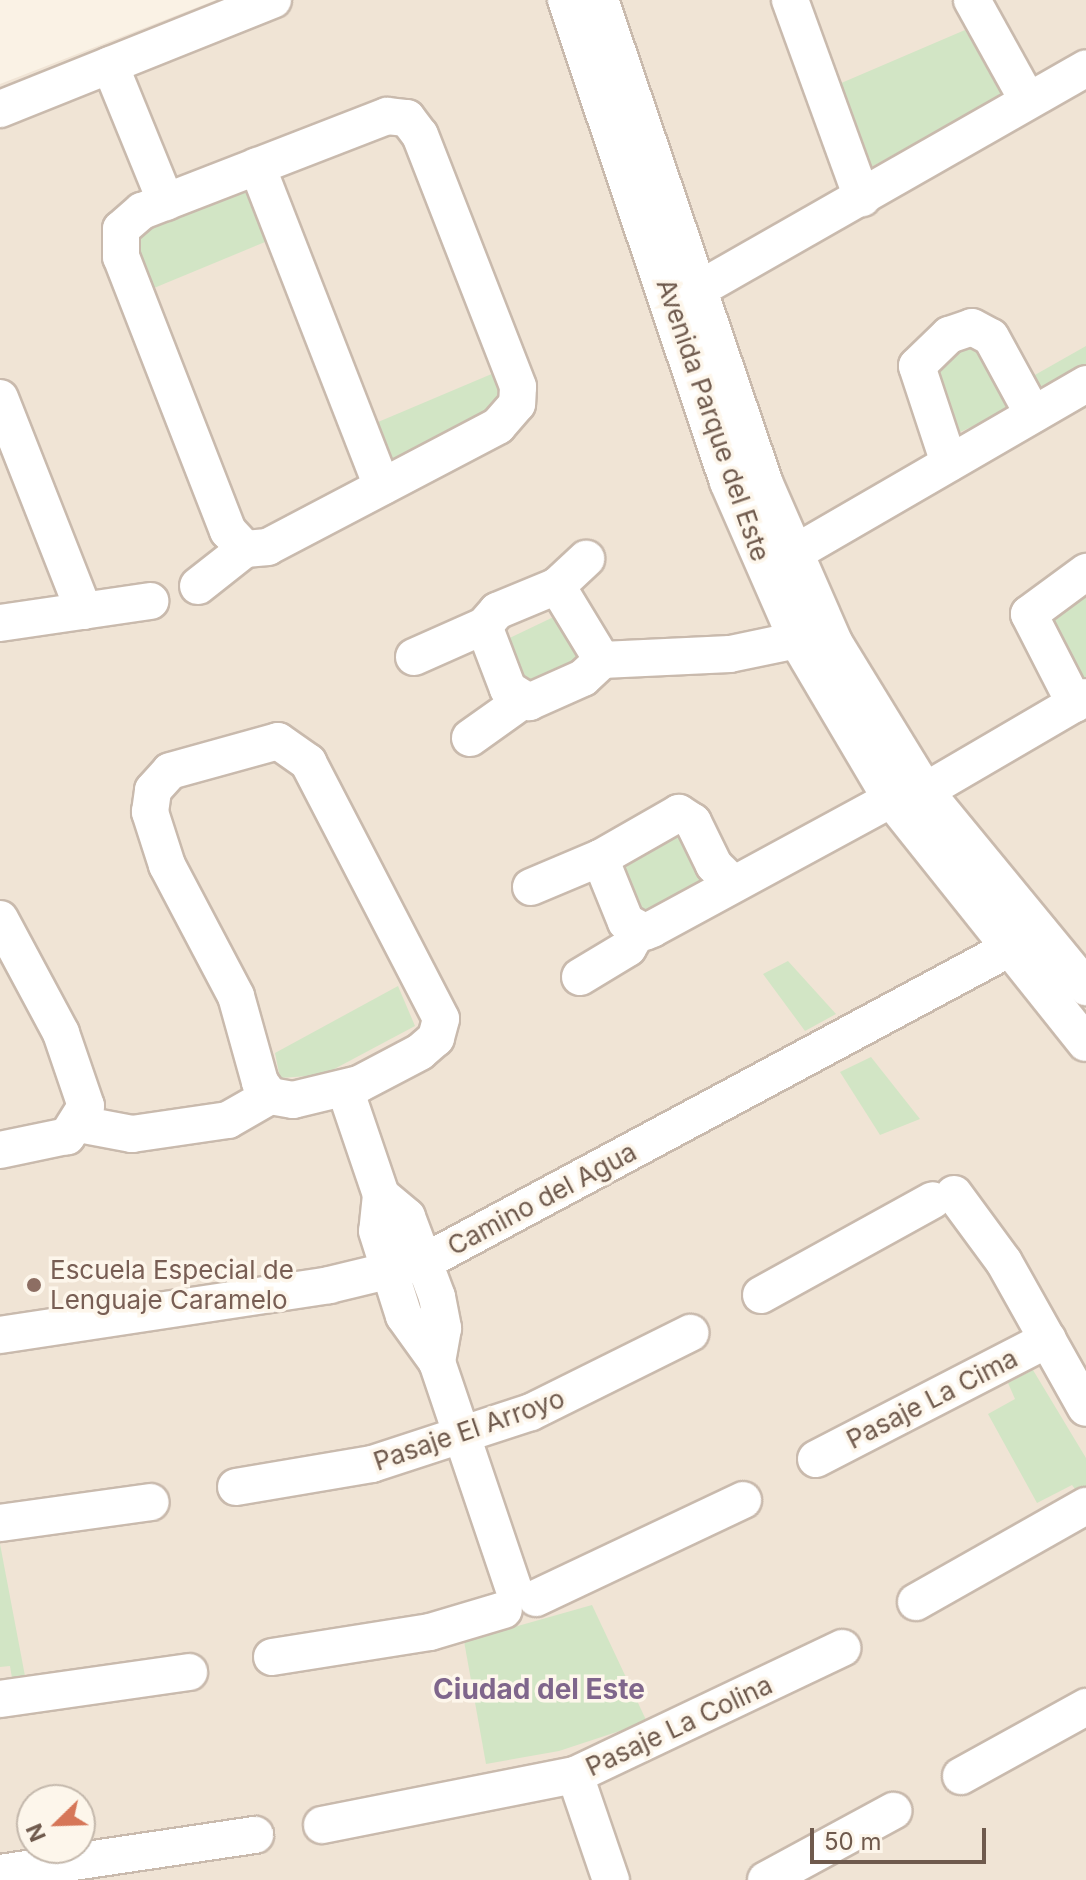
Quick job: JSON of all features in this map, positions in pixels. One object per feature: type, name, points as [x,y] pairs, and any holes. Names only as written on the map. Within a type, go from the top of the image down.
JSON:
[{"type":"street","points":[[0,109],[273,0]]},
{"type":"street","name":"Avenida Parque del Este","points":[[566,0],[728,482],[797,640],[908,795],[1008,949],[1086,1043]]},
{"type":"street","name":"Avenida Parque del Este","points":[[600,0],[793,554],[908,795],[1040,932],[1086,987]]},
{"type":"street","points":[[790,0],[862,198]]},
{"type":"street","points":[[972,0],[1028,101]]},
{"type":"street","points":[[110,65],[166,202]]},
{"type":"street","points":[[701,288],[1086,68]]},
{"type":"street","points":[[198,586],[245,549],[268,547],[507,420],[518,387],[412,122],[387,116],[166,202],[126,221],[118,248],[228,531],[245,549]]},
{"type":"street","points":[[257,166],[382,487]]},
{"type":"street","points":[[949,463],[917,366],[949,335],[972,327],[991,337],[1033,414]]},
{"type":"street","points":[[793,554],[1086,384]]},
{"type":"street","points":[[0,398],[84,611]]},
{"type":"street","points":[[414,657],[484,626],[497,611],[557,586],[586,559]]},
{"type":"street","points":[[580,977],[628,948],[638,931],[908,795],[1080,701],[1029,614],[1086,572]]},
{"type":"street","points":[[557,586],[602,660]]},
{"type":"street","points":[[0,623],[150,601]]},
{"type":"street","points":[[484,626],[508,689],[522,701]]},
{"type":"street","points":[[470,738],[522,701],[583,678],[602,660],[730,654],[797,640]]},
{"type":"street","points":[[79,1124],[120,1135],[214,1122],[270,1096],[293,1100],[345,1089],[420,1052],[440,1029],[429,986],[308,762],[287,743],[178,767],[153,790],[158,843],[224,971],[270,1096]]},
{"type":"street","points":[[531,887],[600,858],[679,813],[693,822],[714,865],[733,884]]},
{"type":"street","points":[[600,858],[638,931]]},
{"type":"street","points":[[0,919],[75,1066],[85,1097],[79,1124],[59,1141],[0,1150]]},
{"type":"street","name":"Camino del Agua","points":[[0,1335],[407,1267],[1040,932]]},
{"type":"street","points":[[345,1089],[381,1195],[407,1217],[407,1267],[443,1328],[437,1362],[518,1598]]},
{"type":"street","points":[[761,1295],[943,1197],[982,1226],[1086,1408]]},
{"type":"street","name":"Pasaje El Arroyo","points":[[236,1487],[346,1470],[552,1405],[690,1333]]},
{"type":"street","name":"Pasaje La Cima","points":[[816,1459],[1048,1339]]},
{"type":"street","points":[[272,1657],[430,1632],[518,1598],[743,1500]]},
{"type":"street","points":[[0,1523],[151,1502]]},
{"type":"street","points":[[916,1602],[1086,1506]]},
{"type":"street","name":"Pasaje La Colina","points":[[322,1825],[575,1775],[842,1648]]},
{"type":"street","points":[[0,1699],[189,1672]]},
{"type":"street","points":[[961,1776],[1086,1707]]},
{"type":"street","points":[[575,1775],[611,1880]]},
{"type":"street","points":[[766,1880],[893,1811]]},
{"type":"street","points":[[0,1873],[255,1835]]},
{"type":"shaded area","points":[[216,0],[1086,0],[1086,1880],[0,1880],[0,84]]},
{"type":"green space","points":[[965,30],[1004,95],[864,171],[832,87]]},
{"type":"green space","points":[[248,186],[270,240],[154,288],[132,234]]},
{"type":"green space","points":[[980,335],[1011,409],[958,433],[932,360]]},
{"type":"green space","points":[[1086,346],[1086,373],[1037,400],[1026,380]]},
{"type":"green space","points":[[494,373],[508,399],[392,467],[371,425]]},
{"type":"green space","points":[[1086,583],[1086,686],[1042,625]]},
{"type":"green space","points":[[564,612],[581,658],[521,686],[501,642]]},
{"type":"green space","points":[[680,832],[716,882],[645,921],[616,858]]},
{"type":"green space","points":[[788,961],[836,1014],[805,1031],[763,974]]},
{"type":"green space","points":[[398,986],[415,1026],[323,1075],[280,1078],[275,1053]]},
{"type":"green space","points":[[871,1057],[920,1119],[880,1135],[840,1072]]},
{"type":"green space","points":[[1033,1370],[1086,1458],[1086,1489],[1078,1493],[1072,1485],[1037,1503],[988,1414],[1015,1399],[1008,1383]]},
{"type":"green space","points":[[0,1544],[25,1676],[12,1678],[10,1666],[0,1667]]},
{"type":"green space","points":[[592,1605],[647,1722],[559,1751],[486,1764],[464,1641]]},
{"type":"place","name":"Escuela Especial de Lenguaje Caramelo","points":[[34,1285]]},
{"type":"district","name":"Ciudad del Este","points":[[539,1689]]}]
